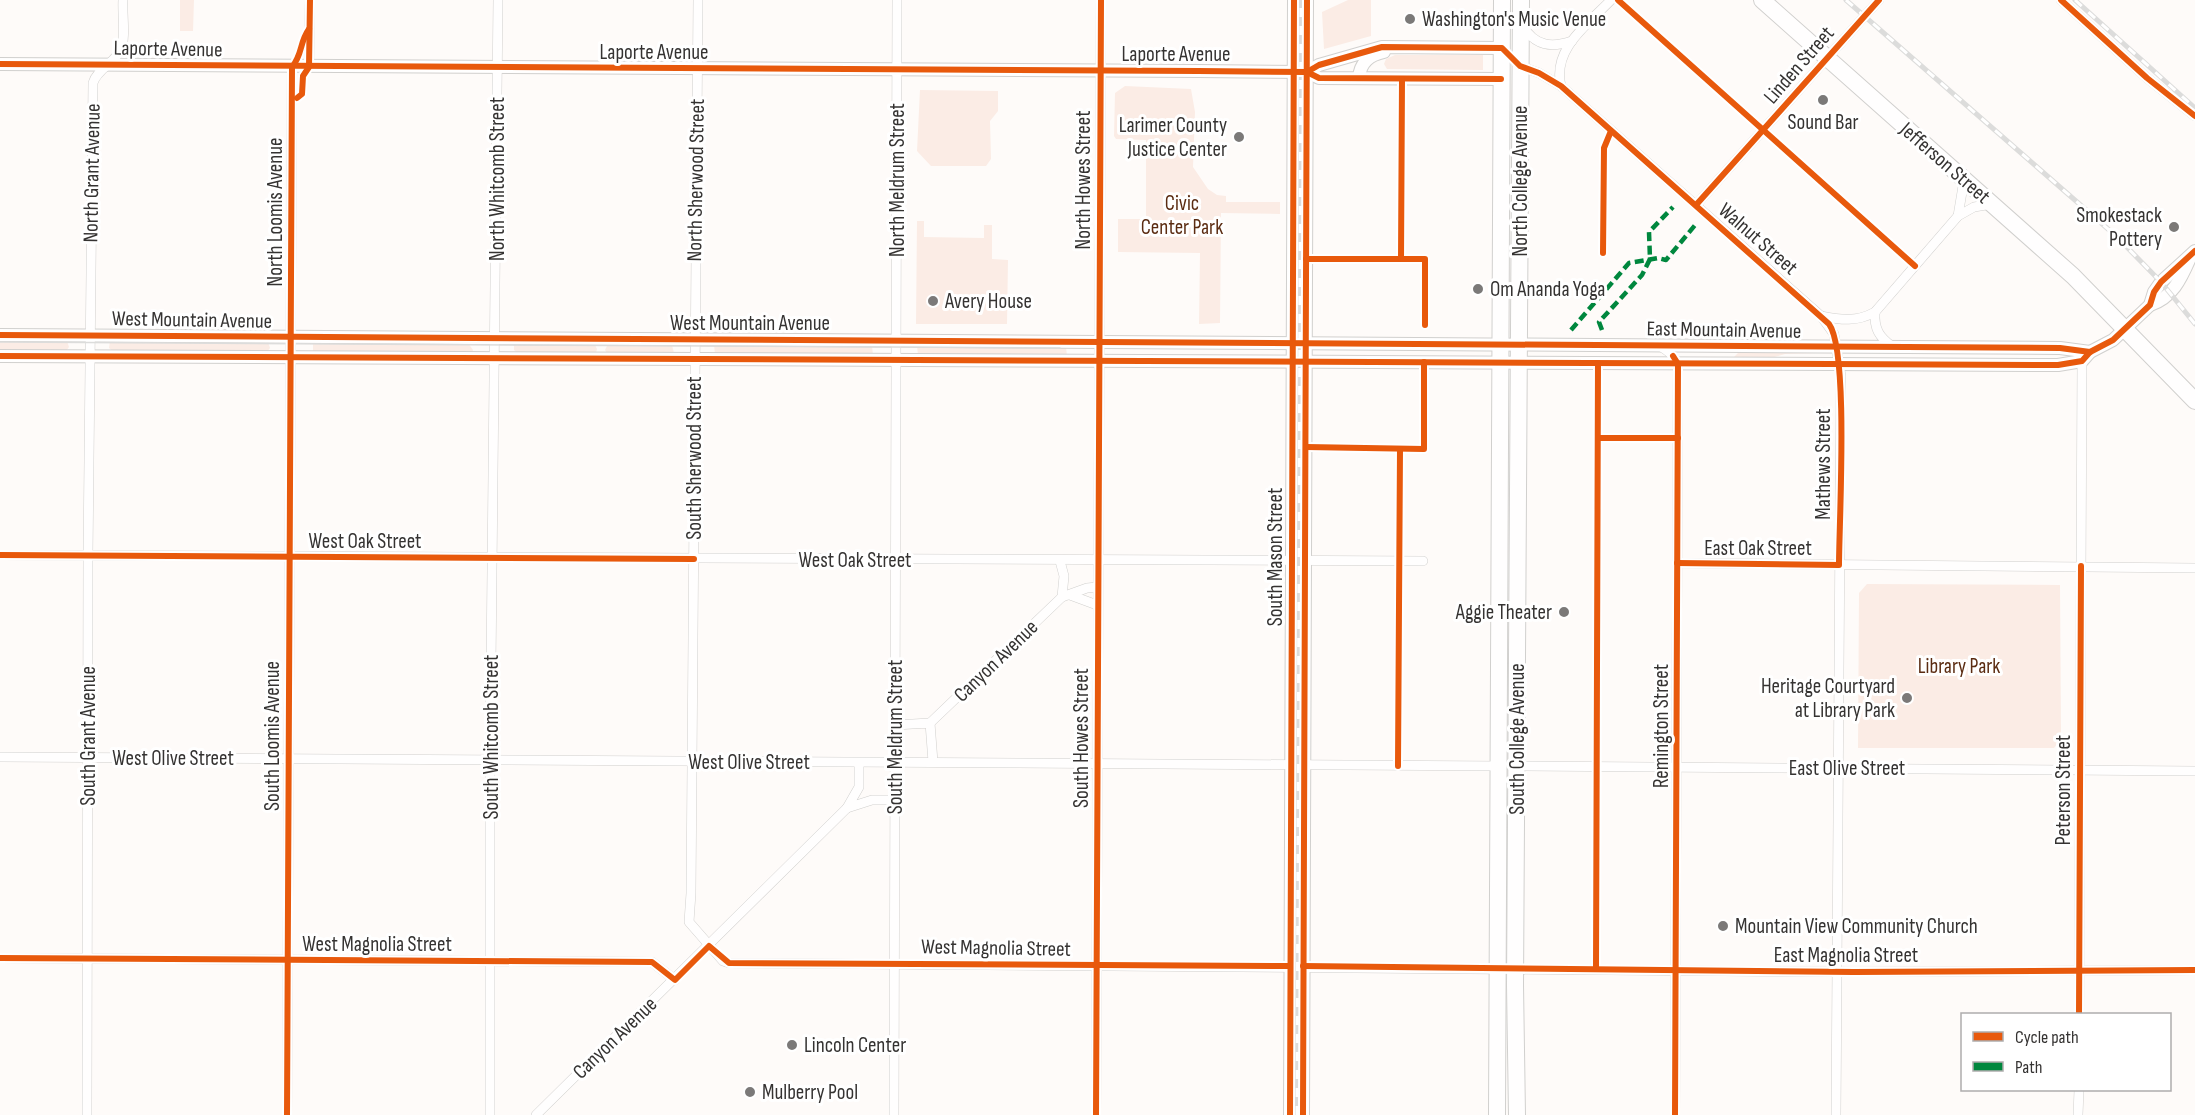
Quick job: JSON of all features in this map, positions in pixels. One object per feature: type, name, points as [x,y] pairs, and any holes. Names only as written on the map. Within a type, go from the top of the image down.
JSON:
[{"type":"highway","name":"North College Avenue","points":[[1500,363],[1502,0]]},
{"type":"highway","name":"North College Avenue","points":[[1520,363],[1521,0]]},
{"type":"highway","name":"Jefferson Street","points":[[1762,0],[2073,275],[2195,401]]},
{"type":"highway","name":"South College Avenue","points":[[1497,1115],[1500,363]]},
{"type":"highway","name":"South College Avenue","points":[[1518,1115],[1515,968],[1520,363]]},
{"type":"street","name":"North Grant Avenue","points":[[91,356],[93,83],[95,76],[109,65],[122,48],[123,0]]},
{"type":"street","points":[[309,67],[310,0]]},
{"type":"street","name":"North Whitcomb Street","points":[[495,358],[498,0]]},
{"type":"street","name":"North Sherwood Street","points":[[694,359],[698,0]]},
{"type":"street","name":"North Meldrum Street","points":[[897,0],[897,360]]},
{"type":"street","name":"North Howes Street","points":[[1099,361],[1101,0]]},
{"type":"street","name":"South Mason Street","points":[[1290,1115],[1294,0]]},
{"type":"street","name":"South Mason Street","points":[[1303,1115],[1307,0]]},
{"type":"street","points":[[1561,86],[1558,66],[1572,41],[1611,0]]},
{"type":"street","name":"Linden Street","points":[[1695,205],[1879,0]]},
{"type":"street","points":[[2061,0],[2147,78],[2195,117]]},
{"type":"street","points":[[1521,23],[1533,39],[1544,45],[1559,45],[1572,41]]},
{"type":"street","name":"Laporte Avenue","points":[[1307,72],[1319,65],[1368,50],[1426,46],[1502,48]]},
{"type":"street","points":[[1359,78],[1359,69],[1373,56],[1382,52],[1414,51],[1426,46]]},
{"type":"street","points":[[1501,79],[1520,66],[1502,48]]},
{"type":"street","name":"Laporte Avenue","points":[[0,64],[1307,72],[1319,78],[1501,79]]},
{"type":"street","name":"Walnut Street","points":[[1520,66],[1539,73],[1561,86],[1821,316],[1832,328],[1839,364]]},
{"type":"street","name":"North Loomis Avenue","points":[[291,357],[292,67]]},
{"type":"street","points":[[1958,216],[1964,180]]},
{"type":"street","points":[[1821,316],[1849,320],[1862,318],[1875,312],[1958,216],[1974,207],[1992,204]]},
{"type":"street","name":"East Mountain Avenue","points":[[1500,363],[2058,365],[2086,357],[2110,342],[2150,305],[2163,301],[2181,278],[2192,254]]},
{"type":"street","points":[[1875,312],[1876,330],[1882,339],[1894,347]]},
{"type":"street","name":"West Mountain Avenue","points":[[0,335],[1500,345]]},
{"type":"street","name":"East Mountain Avenue","points":[[1500,345],[2071,348],[2086,357]]},
{"type":"street","points":[[1659,345],[1670,353],[1678,364]]},
{"type":"street","points":[[1721,364],[1726,354],[1737,346]]},
{"type":"street","name":"West Mountain Avenue","points":[[0,356],[1500,363]]},
{"type":"street","name":"South Grant Avenue","points":[[87,1115],[88,556],[91,356]]},
{"type":"street","name":"South Loomis Avenue","points":[[287,1115],[291,357]]},
{"type":"street","name":"Peterson Street","points":[[2079,1013],[2081,567],[2086,357]]},
{"type":"street","name":"South Whitcomb Street","points":[[491,1114],[490,760],[495,358]]},
{"type":"street","name":"South Sherwood Street","points":[[694,359],[689,922],[709,946]]},
{"type":"street","name":"South Meldrum Street","points":[[894,1115],[897,360]]},
{"type":"street","name":"South Howes Street","points":[[1096,1115],[1096,605],[1099,361]]},
{"type":"street","name":"Remington Street","points":[[1675,1115],[1678,364]]},
{"type":"street","name":"Mathews Street","points":[[1836,1115],[1839,364]]},
{"type":"street","name":"West Oak Street","points":[[0,555],[1423,561]]},
{"type":"street","points":[[1060,561],[1066,596],[1096,605]]},
{"type":"street","name":"East Oak Street","points":[[1677,563],[2195,567]]},
{"type":"street","name":"Canyon Avenue","points":[[930,723],[1066,596],[1087,588],[1097,587]]},
{"type":"street","points":[[895,725],[930,723],[933,762]]},
{"type":"street","name":"West Olive Street","points":[[0,757],[1498,766]]},
{"type":"street","name":"Canyon Avenue","points":[[536,1115],[847,808],[859,787],[859,763]]},
{"type":"street","name":"East Olive Street","points":[[1498,766],[2195,771]]},
{"type":"street","name":"Canyon Avenue","points":[[847,808],[872,800],[895,800]]},
{"type":"street","name":"West Magnolia Street","points":[[709,946],[729,963],[1498,968]]},
{"type":"street","name":"West Magnolia Street","points":[[0,958],[652,962],[675,980]]},
{"type":"street","name":"East Magnolia Street","points":[[1498,968],[1838,972],[2195,970]]},
{"type":"street","points":[[2079,1091],[2079,1115]]},
{"type":"green space","points":[[180,0],[194,0],[193,31],[180,31]]},
{"type":"green space","points":[[1348,0],[1371,0],[1371,36],[1324,49],[1322,12]]},
{"type":"green space","points":[[1395,55],[1483,55],[1483,70],[1387,69],[1384,64],[1386,59]]},
{"type":"green space","name":"Civic Center Park","points":[[1125,86],[1191,89],[1195,112],[1193,167],[1208,189],[1217,195],[1226,196],[1226,202],[1280,202],[1280,214],[1221,213],[1220,323],[1199,324],[1200,253],[1118,252],[1118,219],[1146,219],[1146,140],[1116,139],[1114,136],[1115,93]]},
{"type":"green space","points":[[920,90],[998,91],[998,111],[990,121],[991,159],[986,166],[931,166],[917,151]]},
{"type":"green space","points":[[917,221],[924,221],[924,237],[984,238],[984,225],[992,225],[992,259],[1008,260],[1007,324],[916,324]]},
{"type":"green space","points":[[0,339],[67,341],[69,347],[66,351],[0,350]]},
{"type":"green space","points":[[110,341],[268,342],[270,348],[267,352],[113,351],[109,348]]},
{"type":"green space","points":[[313,343],[468,343],[473,350],[472,353],[313,352]]},
{"type":"green space","points":[[514,343],[594,343],[597,349],[596,353],[518,353],[514,350]]},
{"type":"green space","points":[[608,344],[672,345],[674,353],[607,353],[605,350]]},
{"type":"green space","points":[[714,345],[872,346],[873,355],[715,354]]},
{"type":"green space","points":[[917,346],[1066,347],[1067,356],[918,355]]},
{"type":"green space","points":[[1816,351],[1817,353],[1785,354],[1767,359],[1734,357],[1738,353]]},
{"type":"green space","name":"Library Park","points":[[1867,584],[2060,585],[2061,739],[2054,748],[1858,748],[1859,593]]},
{"type":"tram line","points":[[0,342],[1060,348]]},
{"type":"railway","points":[[1297,1115],[1301,0]]},
{"type":"railway","points":[[1846,0],[2116,236],[2161,282],[2195,324]]},
{"type":"railway","points":[[2075,0],[2195,108]]},
{"type":"marked path","points":[[1602,330],[1599,322],[1642,275],[1650,259],[1649,232],[1673,207]]},
{"type":"marked path","points":[[1571,330],[1629,263],[1658,258],[1666,260],[1696,224]]},
{"type":"cycle path","points":[[297,98],[302,94],[303,76],[309,67],[310,0]]},
{"type":"cycle path","points":[[1096,1115],[1101,0]]},
{"type":"cycle path","points":[[1290,1115],[1294,0]]},
{"type":"cycle path","points":[[1303,1115],[1307,0]]},
{"type":"cycle path","points":[[1618,0],[1915,266]]},
{"type":"cycle path","points":[[1696,205],[1879,0]]},
{"type":"cycle path","points":[[2061,0],[2147,78],[2195,116]]},
{"type":"cycle path","points":[[287,1115],[292,67],[298,58],[309,29]]},
{"type":"cycle path","points":[[1307,72],[1319,65],[1382,47],[1502,48],[1520,66],[1539,73],[1561,86],[1829,324],[1835,340],[1841,401],[1839,565],[1677,563]]},
{"type":"cycle path","points":[[0,64],[1307,72],[1319,78],[1501,79]]},
{"type":"cycle path","points":[[1306,259],[1401,259],[1402,79]]},
{"type":"cycle path","points":[[1603,253],[1604,148],[1611,131]]},
{"type":"cycle path","points":[[0,356],[2058,365],[2082,361],[2090,352],[2113,340],[2150,305],[2154,292],[2161,282],[2195,251]]},
{"type":"cycle path","points":[[1401,259],[1425,259],[1425,325]]},
{"type":"cycle path","points":[[0,335],[2060,348],[2090,352]]},
{"type":"cycle path","points":[[1673,356],[1678,364],[1675,1115]]},
{"type":"cycle path","points":[[1306,447],[1424,449],[1424,362]]},
{"type":"cycle path","points":[[1596,969],[1598,363]]},
{"type":"cycle path","points":[[1598,438],[1678,438]]},
{"type":"cycle path","points":[[1398,766],[1400,449]]},
{"type":"cycle path","points":[[0,555],[694,559]]},
{"type":"cycle path","points":[[2079,1013],[2081,566]]},
{"type":"cycle path","points":[[0,958],[652,962],[675,980],[709,946],[729,963],[1290,966]]},
{"type":"cycle path","points":[[1303,966],[1854,972],[2195,970]]},
{"type":"place","name":"Washington's Music Venue","points":[[1410,19]]},
{"type":"place","name":"Sound Bar","points":[[1823,100]]},
{"type":"place","name":"Larimer County Justice Center","points":[[1239,137]]},
{"type":"place","name":"Smokestack Pottery","points":[[2174,227]]},
{"type":"place","name":"Om Ananda Yoga","points":[[1478,289]]},
{"type":"place","name":"Avery House","points":[[933,301]]},
{"type":"place","name":"Aggie Theater","points":[[1564,612]]},
{"type":"place","name":"Heritage Courtyard at Library Park","points":[[1907,698]]},
{"type":"place","name":"Mountain View Community Church","points":[[1723,926]]},
{"type":"place","name":"Lincoln Center","points":[[792,1045]]},
{"type":"place","name":"Mulberry Pool","points":[[750,1092]]}]
